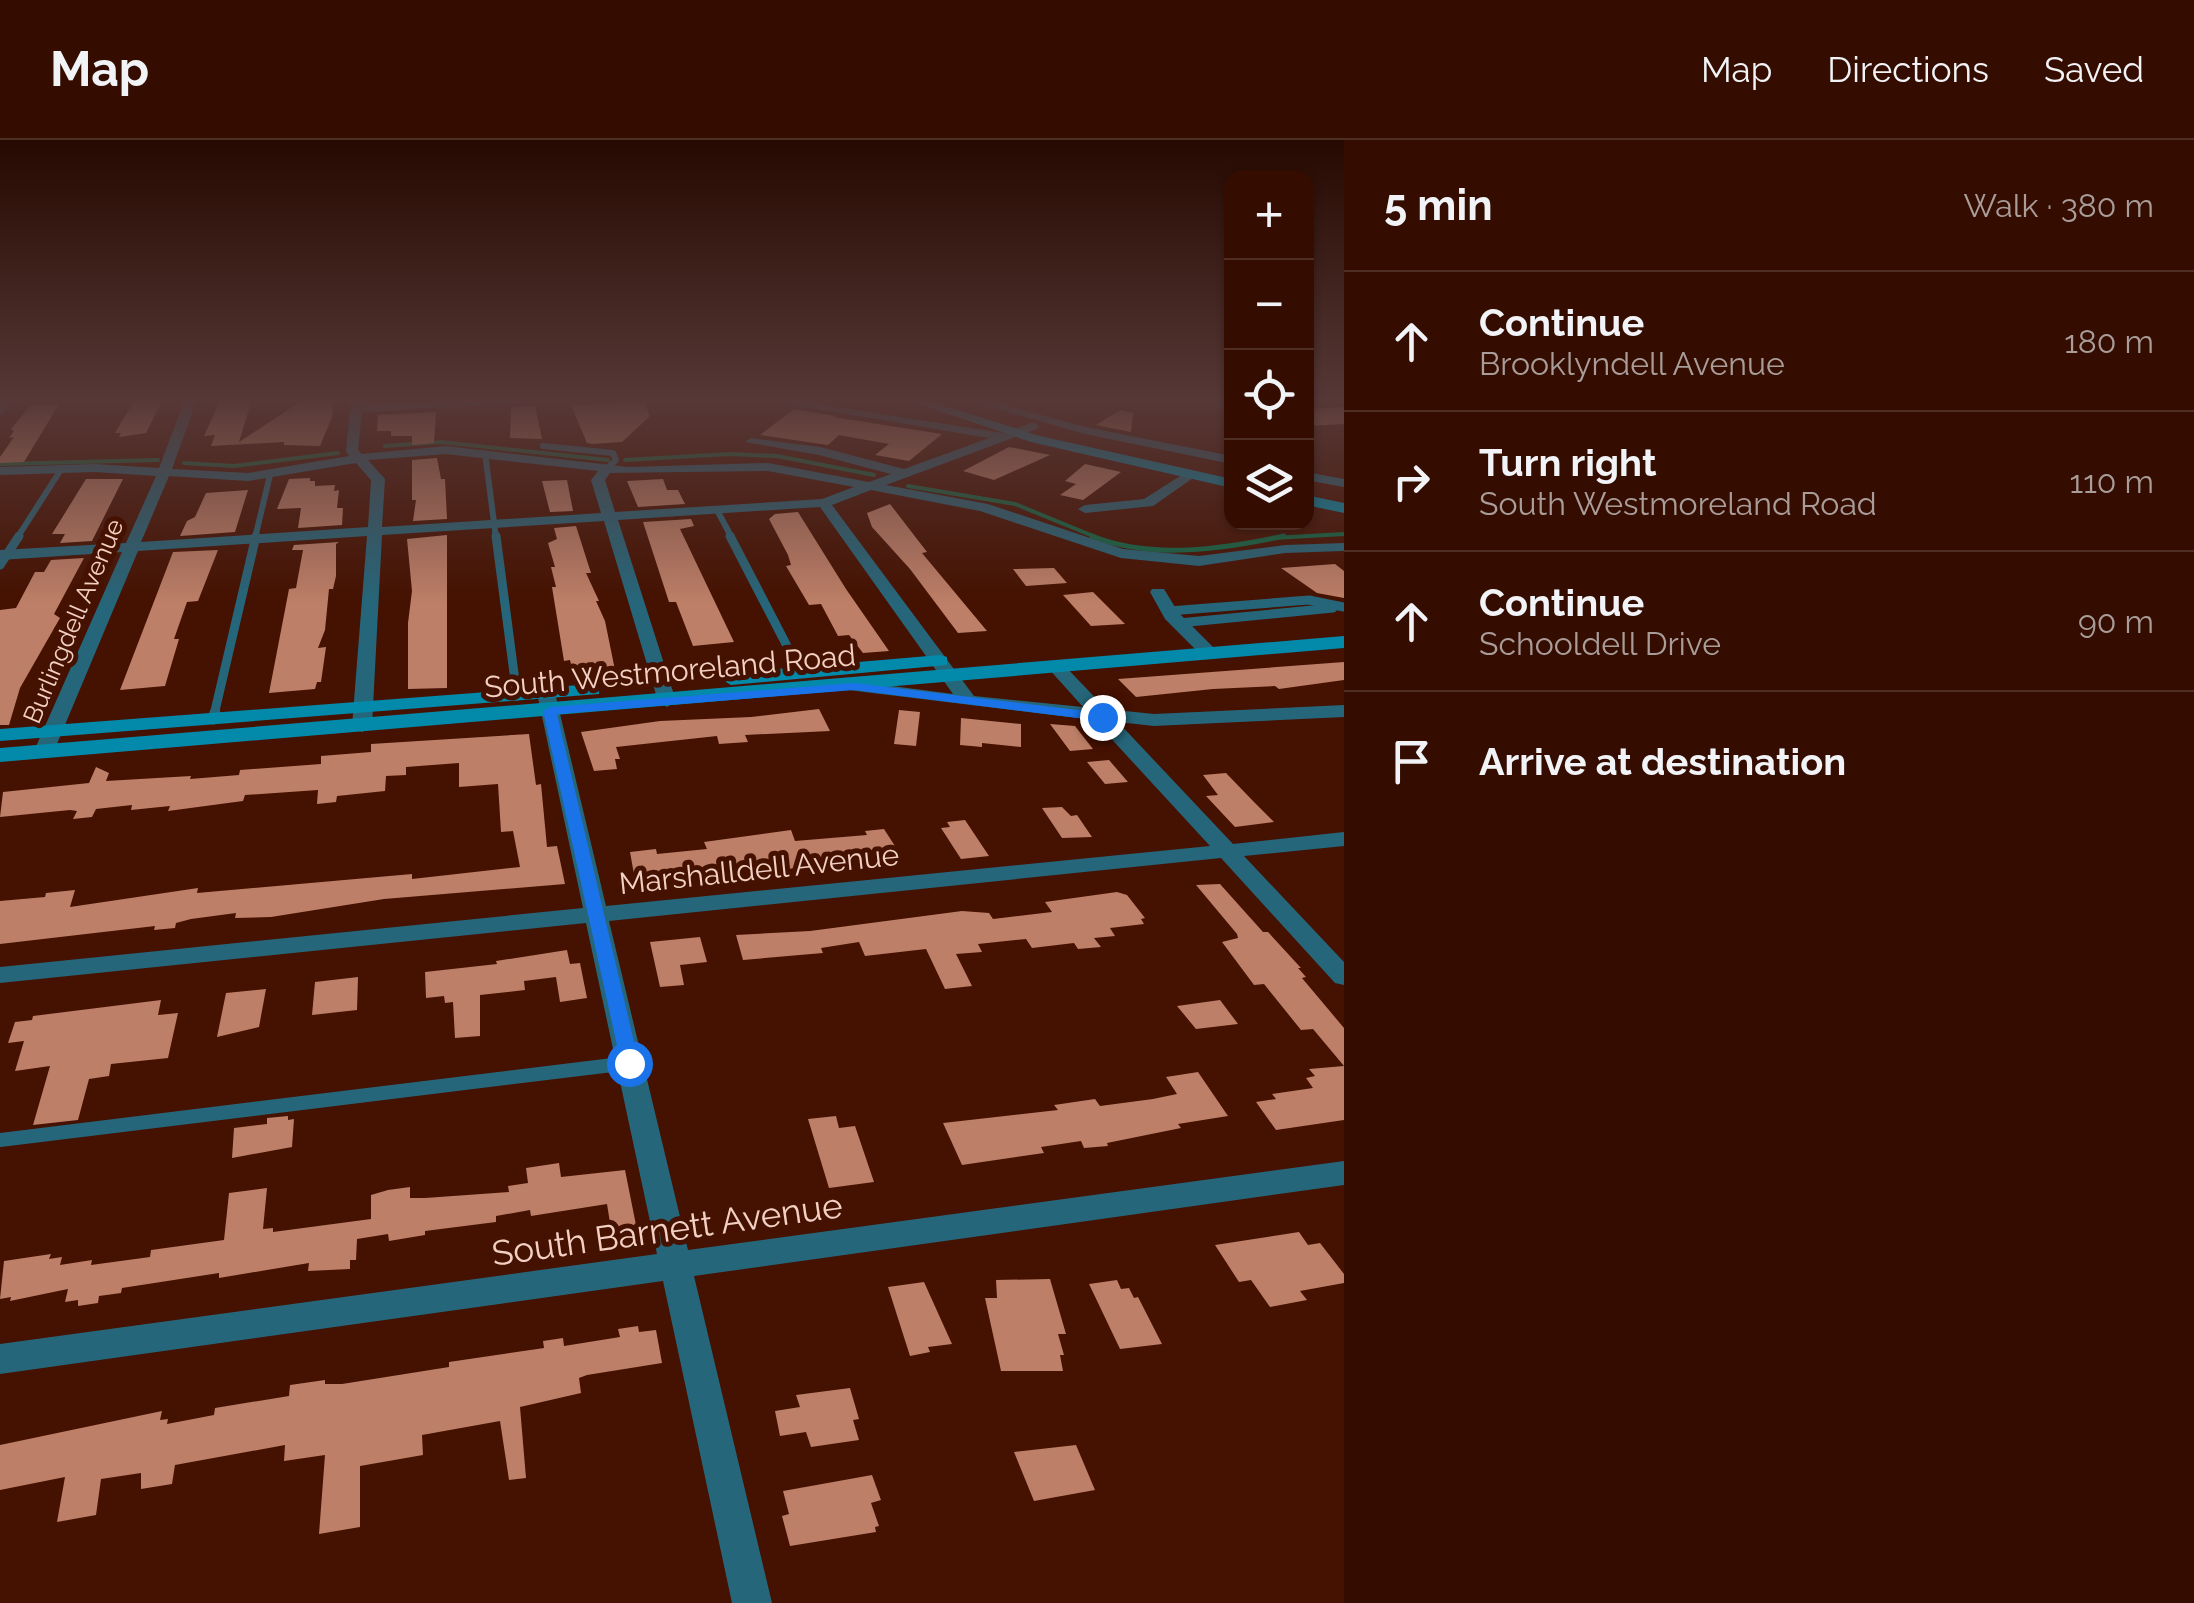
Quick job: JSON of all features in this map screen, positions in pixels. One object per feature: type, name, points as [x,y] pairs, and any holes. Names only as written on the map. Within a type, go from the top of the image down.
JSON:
[{"type":"main road","points":[[1154,467],[1224,482]]},
{"type":"main road","points":[[1314,485],[1340,486]]},
{"type":"main road","points":[[1314,502],[1344,508]]},
{"type":"main road","name":"South Westmoreland Road","points":[[664,693],[801,673],[1057,668],[1344,628]]},
{"type":"main road","name":"South Westmoreland Road","points":[[0,735],[48,741],[664,693],[854,686],[945,670],[1202,646],[1344,642]]},
{"type":"main road","name":"South Westmoreland Road","points":[[0,755],[48,741],[213,718],[362,716],[517,696],[548,702]]},
{"type":"street","name":"Burlingdell Avenue","points":[[48,741],[166,467]]},
{"type":"street","points":[[0,471],[62,468],[216,478],[307,467]]},
{"type":"street","points":[[362,716],[378,479],[367,467]]},
{"type":"street","points":[[594,467],[746,467]]},
{"type":"street","points":[[770,467],[983,507],[1092,546],[1155,558],[1199,561],[1285,548],[1344,547]]},
{"type":"street","points":[[882,467],[907,474]]},
{"type":"street","points":[[2,558],[824,502],[925,467]]},
{"type":"street","points":[[1314,468],[1340,486]]},
{"type":"street","points":[[606,469],[598,480],[607,518],[664,693]]},
{"type":"street","points":[[1084,509],[1148,503],[1188,475]]},
{"type":"street","points":[[1314,478],[1340,486]]},
{"type":"street","points":[[824,502],[968,702]]},
{"type":"street","points":[[1158,592],[1174,617],[1202,646]]},
{"type":"street","points":[[1057,668],[1344,977]]},
{"type":"street","points":[[854,686],[1102,717],[1201,719],[1344,711]]},
{"type":"street","points":[[548,702],[752,1603]]},
{"type":"street","name":"Marshalldell Avenue","points":[[0,975],[1344,839]]},
{"type":"street","name":"South Barnett Avenue","points":[[0,1359],[1344,1173]]},
{"type":"lane","points":[[486,467],[517,696]]},
{"type":"lane","points":[[2,558],[62,468]]},
{"type":"lane","points":[[213,718],[270,474]]},
{"type":"lane","points":[[718,510],[801,673]]},
{"type":"lane","points":[[1174,617],[1308,600],[1341,607]]},
{"type":"lane","points":[[1174,617],[1341,607]]},
{"type":"lane","points":[[0,1140],[629,1063]]},
{"type":"building","points":[[412,467],[439,467],[441,479],[445,479],[447,519],[413,521],[416,500],[412,500]]},
{"type":"building","points":[[970,467],[1023,467],[994,480],[963,471]]},
{"type":"building","points":[[1081,467],[1121,472],[1083,500],[1060,495],[1076,484],[1065,481]]},
{"type":"building","points":[[310,478],[315,486],[335,485],[334,491],[339,490],[337,508],[343,508],[342,525],[298,528],[301,508],[277,509],[289,479]]},
{"type":"building","points":[[86,479],[123,479],[92,541],[60,543],[65,534],[52,534]]},
{"type":"building","points":[[663,479],[667,490],[678,490],[685,504],[638,507],[627,481]]},
{"type":"building","points":[[567,480],[573,511],[550,512],[542,481]]},
{"type":"building","points":[[248,490],[235,532],[180,536],[187,521],[195,517],[206,493]]},
{"type":"building","points":[[890,504],[927,552],[922,553],[987,631],[958,633],[910,569],[872,527],[867,513]]},
{"type":"building","points":[[798,512],[889,651],[863,653],[849,635],[838,636],[821,604],[809,605],[786,566],[791,565],[788,555],[769,519],[775,514]]},
{"type":"building","points":[[691,519],[694,526],[680,529],[734,642],[693,646],[676,602],[669,602],[643,522]]},
{"type":"building","points":[[576,526],[591,573],[586,573],[605,621],[615,670],[586,673],[585,668],[572,669],[570,660],[564,661],[552,587],[556,587],[551,567],[555,567],[548,543],[557,539],[554,528]]},
{"type":"building","points":[[447,535],[447,688],[408,689],[412,591],[407,539]]},
{"type":"building","points":[[339,542],[336,576],[333,589],[329,589],[325,630],[318,648],[326,647],[321,682],[317,682],[315,689],[269,693],[289,589],[296,588],[303,550],[292,550],[294,545]]},
{"type":"building","points":[[218,550],[198,601],[187,602],[174,639],[179,639],[165,686],[120,690],[173,552]]},
{"type":"building","points":[[84,558],[54,614],[60,618],[20,688],[9,725],[0,725],[0,610],[16,608],[35,572],[44,572],[51,560]]},
{"type":"building","points":[[1335,564],[1344,571],[1344,598],[1317,593],[1281,568]]},
{"type":"building","points":[[1054,568],[1067,583],[1026,586],[1013,569]]},
{"type":"building","points":[[1093,592],[1125,624],[1091,626],[1063,595]]},
{"type":"building","points":[[1344,662],[1344,680],[1279,689],[1213,689],[1136,697],[1118,679]]},
{"type":"building","points":[[819,709],[830,731],[745,735],[748,742],[719,744],[717,736],[616,747],[620,759],[615,759],[617,769],[594,771],[581,732],[660,721]]},
{"type":"building","points":[[899,710],[920,712],[916,746],[894,744]]},
{"type":"building","points":[[961,718],[1021,724],[1021,747],[960,745]]},
{"type":"building","points":[[1050,724],[1075,726],[1093,749],[1070,751]]},
{"type":"building","points":[[529,734],[536,785],[541,784],[547,847],[557,846],[565,884],[384,899],[271,917],[235,918],[236,913],[191,919],[176,923],[175,928],[154,930],[155,926],[0,944],[0,901],[45,897],[46,893],[75,890],[70,907],[198,888],[197,893],[412,874],[412,879],[520,867],[513,831],[501,832],[498,784],[459,787],[459,763],[406,767],[406,775],[386,776],[385,791],[337,796],[336,802],[317,804],[318,790],[245,795],[243,801],[168,811],[170,806],[131,810],[132,805],[96,809],[92,817],[73,819],[77,811],[0,817],[3,792],[89,783],[96,767],[109,773],[106,781],[191,776],[190,779],[239,775],[240,770],[321,764],[321,756],[371,752],[371,744]]},
{"type":"building","points":[[1109,760],[1128,782],[1105,784],[1087,762]]},
{"type":"building","points":[[1226,773],[1274,822],[1235,827],[1206,796],[1218,795],[1203,775]]},
{"type":"building","points":[[1062,807],[1071,816],[1077,815],[1092,837],[1062,838],[1042,808]]},
{"type":"building","points":[[965,820],[989,856],[961,859],[941,828],[950,827],[947,822]]},
{"type":"building","points":[[884,829],[902,857],[778,870],[777,866],[716,873],[714,869],[645,881],[635,880],[630,852],[656,849],[657,854],[707,849],[704,842],[791,830],[795,841],[867,835],[865,831]]},
{"type":"building","points":[[1220,884],[1301,968],[1306,977],[1302,978],[1344,1028],[1344,1066],[1313,1029],[1301,1030],[1264,984],[1254,985],[1222,942],[1238,938],[1237,934],[1196,885]]},
{"type":"building","points":[[1117,892],[1127,895],[1145,918],[1141,919],[1144,924],[1110,928],[1115,936],[1094,938],[1101,947],[1078,949],[1074,943],[1032,948],[1026,939],[978,944],[982,952],[956,954],[972,986],[945,989],[926,949],[865,956],[859,942],[821,948],[823,953],[743,960],[736,935],[810,931],[962,911],[989,913],[993,919],[1052,912],[1045,902]]},
{"type":"building","points":[[700,937],[707,962],[680,965],[684,985],[660,987],[650,942]]},
{"type":"building","points":[[567,950],[570,964],[580,963],[587,998],[560,1002],[556,977],[524,981],[525,990],[480,995],[480,1036],[455,1038],[453,1002],[445,1003],[444,996],[426,998],[425,972],[497,964],[496,961]]},
{"type":"building","points":[[358,977],[357,1010],[312,1015],[315,982]]},
{"type":"building","points":[[266,989],[259,1027],[217,1037],[226,993]]},
{"type":"building","points":[[161,1000],[158,1015],[178,1013],[168,1058],[111,1064],[109,1076],[89,1079],[78,1120],[33,1125],[50,1066],[15,1071],[24,1041],[8,1043],[15,1022],[32,1020],[33,1016]]},
{"type":"building","points":[[1220,1000],[1238,1024],[1196,1029],[1177,1006]]},
{"type":"building","points":[[1344,1066],[1344,1120],[1276,1130],[1256,1102],[1276,1099],[1272,1094],[1313,1088],[1306,1078],[1315,1076],[1309,1069]]},
{"type":"building","points":[[1198,1072],[1228,1116],[1178,1124],[1181,1128],[1107,1143],[1108,1146],[1084,1148],[1081,1141],[1041,1147],[1044,1153],[962,1165],[943,1123],[1058,1110],[1054,1105],[1095,1099],[1100,1106],[1153,1099],[1177,1094],[1166,1077]]},
{"type":"building","points":[[288,1116],[288,1120],[294,1119],[292,1147],[232,1158],[234,1128],[267,1124],[267,1118]]},
{"type":"building","points":[[836,1116],[839,1128],[855,1126],[874,1182],[829,1188],[808,1119]]},
{"type":"building","points":[[559,1163],[561,1177],[625,1170],[636,1225],[611,1229],[607,1204],[531,1216],[530,1210],[496,1216],[496,1222],[425,1231],[425,1235],[389,1241],[388,1234],[357,1239],[356,1260],[350,1260],[350,1269],[308,1271],[309,1263],[219,1278],[219,1273],[122,1288],[121,1293],[99,1296],[98,1303],[78,1306],[78,1300],[65,1302],[68,1289],[10,1301],[11,1297],[0,1299],[4,1261],[51,1254],[49,1259],[62,1257],[60,1265],[92,1260],[91,1265],[150,1257],[151,1250],[224,1240],[229,1193],[267,1188],[263,1229],[273,1228],[273,1232],[371,1219],[371,1195],[388,1190],[410,1187],[410,1198],[509,1192],[508,1186],[528,1183],[526,1168]]},
{"type":"building","points":[[1299,1232],[1308,1245],[1320,1243],[1344,1274],[1344,1283],[1300,1291],[1307,1300],[1270,1307],[1251,1280],[1239,1282],[1215,1245]]},
{"type":"building","points":[[1050,1279],[1066,1334],[1058,1334],[1064,1355],[1060,1355],[1063,1371],[1001,1371],[985,1298],[997,1298],[996,1280]]},
{"type":"building","points":[[1117,1280],[1121,1289],[1129,1288],[1134,1298],[1138,1297],[1162,1344],[1120,1349],[1089,1284]]},
{"type":"building","points":[[924,1282],[952,1344],[928,1347],[930,1352],[910,1356],[888,1287]]},
{"type":"building","points":[[638,1326],[639,1332],[656,1330],[662,1363],[587,1375],[579,1378],[581,1393],[520,1407],[526,1478],[509,1480],[500,1421],[422,1435],[423,1455],[360,1466],[360,1527],[319,1534],[325,1455],[284,1461],[285,1445],[175,1465],[172,1484],[141,1489],[141,1473],[101,1479],[96,1515],[57,1522],[65,1477],[0,1490],[0,1445],[162,1411],[160,1420],[168,1419],[167,1424],[214,1415],[215,1408],[289,1396],[290,1385],[325,1380],[325,1384],[342,1384],[449,1367],[449,1362],[544,1348],[543,1341],[563,1338],[564,1346],[620,1337],[618,1329]]},
{"type":"building","points":[[850,1388],[859,1419],[853,1420],[859,1440],[811,1447],[806,1432],[780,1436],[775,1411],[800,1407],[796,1395]]},
{"type":"building","points":[[1076,1445],[1095,1490],[1034,1501],[1014,1452]]},
{"type":"building","points":[[872,1475],[881,1500],[871,1503],[879,1526],[875,1527],[876,1532],[790,1546],[782,1516],[789,1514],[783,1491]]},
{"type":"waterway","points":[[835,467],[874,475]]},
{"type":"waterway","points":[[908,486],[1015,504],[1096,537]]},
{"type":"waterway","points":[[1274,538],[1344,534]]},
{"type":"waterway","points":[[1092,536],[1096,537]]},
{"type":"waterway","points":[[1274,538],[1284,536]]},
{"type":"waterway","points":[[1096,537],[1163,550],[1212,548],[1274,538]]},
{"type":"route","points":[[629,1063],[550,711],[854,686],[1102,717]]}]
